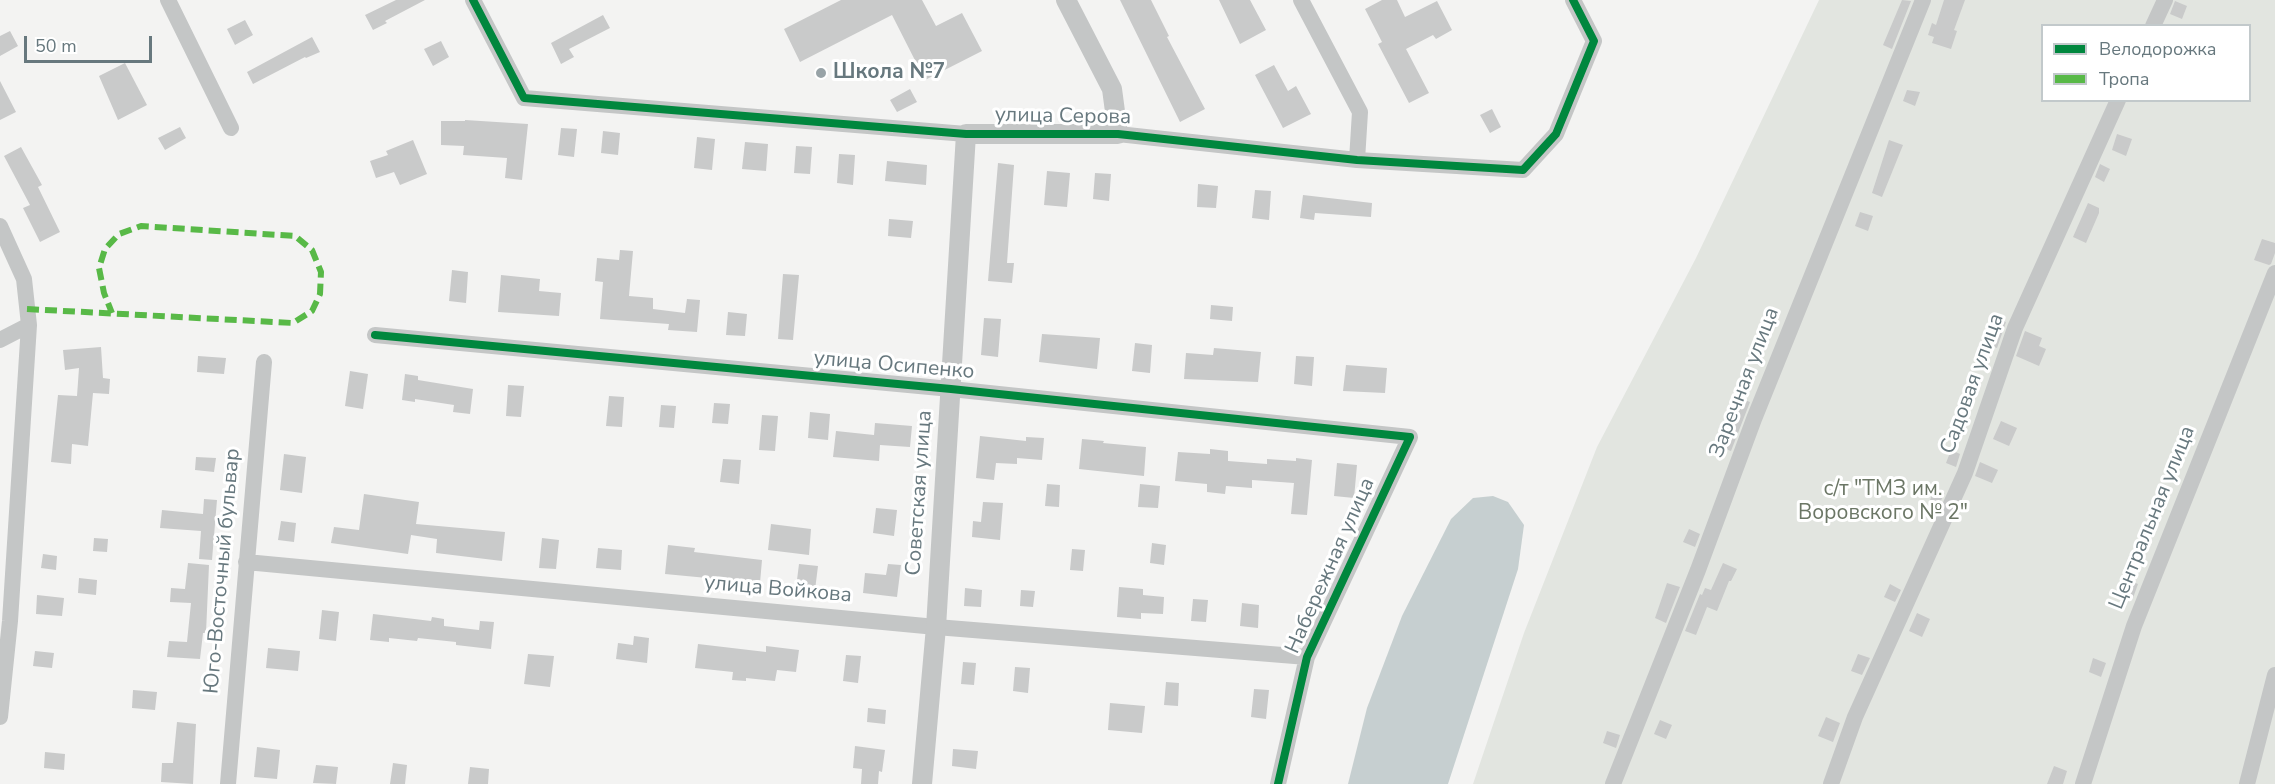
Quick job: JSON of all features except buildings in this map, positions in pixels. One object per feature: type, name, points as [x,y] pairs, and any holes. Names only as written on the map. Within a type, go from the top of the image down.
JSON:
[{"type":"street","points":[[168,0],[231,128]]},
{"type":"street","name":"улица Серова","points":[[473,0],[524,98],[966,134],[1118,134],[1358,160],[1523,170],[1556,134],[1594,41],[1573,0]]},
{"type":"street","points":[[1066,0],[1112,89],[1118,134]]},
{"type":"street","points":[[1300,0],[1360,112],[1358,160]]},
{"type":"street","name":"Заречная улица","points":[[1613,784],[1698,570],[1754,419],[1923,0]]},
{"type":"street","points":[[2154,24],[2164,0]]},
{"type":"street","name":"Садовая улица","points":[[1831,784],[1855,717],[1965,473],[2015,328],[2117,102]]},
{"type":"street","name":"Советская улица","points":[[922,784],[936,627],[966,134]]},
{"type":"street","points":[[0,226],[24,279],[29,325],[5,621],[0,717]]},
{"type":"street","name":"Центральная улица","points":[[2083,784],[2134,626],[2275,273]]},
{"type":"street","points":[[0,340],[29,325]]},
{"type":"street","name":"улица Осипенко","points":[[375,335],[951,389],[1410,436]]},
{"type":"street","name":"Юго-Восточный бульвар","points":[[228,784],[264,362]]},
{"type":"street","name":"Набережная улица","points":[[1278,784],[1307,657],[1410,436]]},
{"type":"street","name":"улица Войкова","points":[[246,562],[936,627],[1307,657]]},
{"type":"street","points":[[2247,784],[2275,675]]},
{"type":"green space","name":"с/т \"ТМЗ им. Воровского № 2\"","points":[[1819,0],[2275,0],[2275,784],[1473,784],[1524,633],[1597,447],[1696,258]]},
{"type":"shaded area","points":[[1493,496],[1508,502],[1524,525],[1518,569],[1448,784],[1348,784],[1367,708],[1402,616],[1451,519],[1473,498]]},
{"type":"marked path","points":[[27,309],[293,323],[312,311],[320,294],[321,272],[312,250],[295,236],[141,226],[119,234],[105,249],[99,268],[104,293],[112,313]]},
{"type":"cycle path","points":[[473,0],[524,98],[966,134],[1118,134],[1357,160],[1523,170],[1556,134],[1594,41],[1573,0]]},
{"type":"cycle path","points":[[375,335],[951,389],[1410,437],[1307,657],[1278,784]]},
{"type":"place","name":"Школа №7","points":[[821,73]]}]
